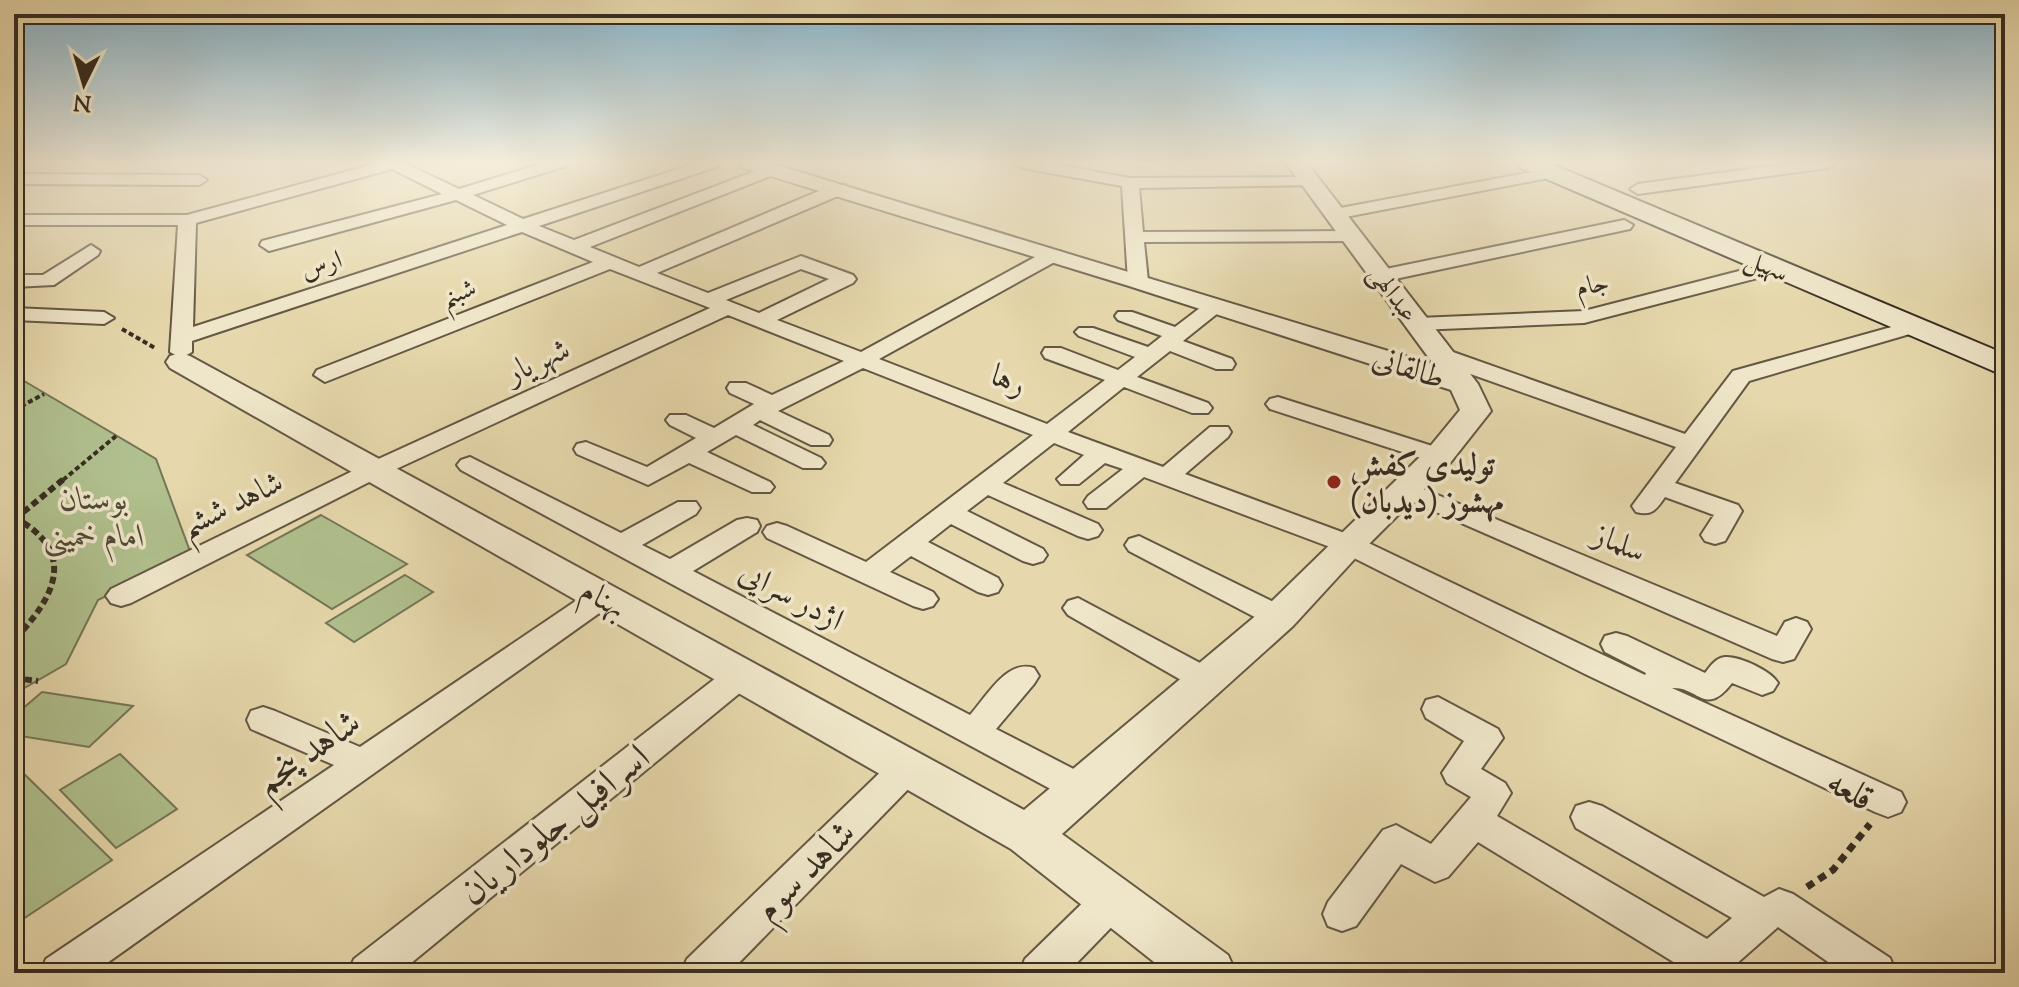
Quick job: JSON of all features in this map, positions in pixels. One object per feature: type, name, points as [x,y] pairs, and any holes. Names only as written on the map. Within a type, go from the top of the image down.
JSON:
[{"type":"main road","name":"سهیل","points":[[1646,209],[1774,268],[2005,366]]},
{"type":"main road","name":"سهیل","points":[[1687,209],[2005,340]]},
{"type":"street","points":[[14,220],[181,221],[225,209]]},
{"type":"street","points":[[269,245],[404,209]]},
{"type":"street","name":"رها","points":[[490,209],[610,262],[1049,433],[1348,544],[1606,655]]},
{"type":"street","name":"ارس","points":[[182,349],[570,209]]},
{"type":"street","points":[[576,246],[661,209]]},
{"type":"street","points":[[641,273],[792,209]]},
{"type":"street","name":"طالقانی","points":[[904,209],[1463,384],[1476,411],[1439,456],[1348,544],[1279,617],[1028,835]]},
{"type":"street","points":[[1132,209],[1138,281]]},
{"type":"street","name":"عبدالهی","points":[[1331,209],[1463,384]]},
{"type":"street","points":[[1335,214],[1357,209]]},
{"type":"street","points":[[181,221],[182,349]]},
{"type":"street","points":[[1381,276],[1624,225]]},
{"type":"street","points":[[1134,237],[1352,236]]},
{"type":"street","points":[[14,281],[47,281],[91,251]]},
{"type":"street","points":[[586,449],[648,477],[765,408],[862,360],[1053,255]]},
{"type":"street","name":"شبنم","points":[[325,375],[610,262]]},
{"type":"street","name":"شهریار","points":[[372,471],[801,262],[846,279],[762,319]]},
{"type":"street","name":"جام","points":[[1418,324],[1584,317],[1774,268]]},
{"type":"street","points":[[869,574],[1216,305]]},
{"type":"street","points":[[14,314],[104,318]]},
{"type":"street","points":[[1125,316],[1164,344]]},
{"type":"street","points":[[1715,535],[1729,511],[1651,496],[1741,376],[1913,327]]},
{"type":"street","points":[[1086,332],[1164,344],[1224,364]]},
{"type":"street","name":"بهنام","points":[[182,349],[372,471],[1028,835]]},
{"type":"street","points":[[1053,353],[1200,408]]},
{"type":"street","points":[[1442,356],[1692,445]]},
{"type":"street","points":[[678,420],[816,451],[738,388]]},
{"type":"street","points":[[1278,404],[1439,456]]},
{"type":"street","points":[[1169,475],[1219,432]]},
{"type":"street","points":[[1070,479],[1104,451]]},
{"type":"street","points":[[688,453],[761,487]]},
{"type":"street","name":"اژدر سرایی","points":[[470,465],[1081,789]]},
{"type":"street","points":[[1097,502],[1143,466]]},
{"type":"street","name":"شاهد ششم","points":[[121,596],[372,471]]},
{"type":"street","points":[[984,484],[1088,530]]},
{"type":"street","name":"سلماز","points":[[1404,489],[1783,651],[1796,629]]},
{"type":"street","points":[[621,545],[687,508]]},
{"type":"street","points":[[948,512],[1033,555]]},
{"type":"street","points":[[671,571],[747,526]]},
{"type":"street","points":[[777,532],[923,599]]},
{"type":"street","points":[[908,543],[988,585]]},
{"type":"street","points":[[1139,545],[1279,617]]},
{"type":"street","name":"شاهد پنجم","points":[[60,973],[602,597]]},
{"type":"street","points":[[1078,608],[1206,680]]},
{"type":"street","name":"قلعه","points":[[1606,655],[1888,802]]},
{"type":"street","points":[[1658,680],[1710,689],[1727,668],[1762,683]]},
{"type":"street","name":"اسرافیل جلوداریان","points":[[368,973],[741,675]]},
{"type":"street","points":[[974,732],[1023,676]]},
{"type":"street","points":[[1342,914],[1396,841],[1435,866],[1474,821],[1493,793],[1459,773],[1486,738],[1438,709]]},
{"type":"street","points":[[263,720],[364,763]]},
{"type":"street","name":"شاهد سوم","points":[[701,973],[907,768]]},
{"type":"street","points":[[1589,817],[1771,911],[1876,972]]},
{"type":"street","points":[[1474,821],[1707,968],[1771,911]]},
{"type":"street","points":[[1028,835],[1209,973]]},
{"type":"street","points":[[1039,973],[1114,898]]},
{"type":"path","points":[[104,318],[182,349]]},
{"type":"path","points":[[14,410],[44,394]]},
{"type":"path","points":[[14,640],[24,631],[50,592],[57,559],[44,534],[15,518],[116,436]]},
{"type":"path","points":[[14,678],[38,681]]},
{"type":"path","name":"قلعه","points":[[1771,911],[1833,870],[1888,802]]},
{"type":"green space","name":"بوستان امام خمینی","points":[[14,375],[156,459],[191,554],[98,600],[66,664],[14,694]]},
{"type":"green space","points":[[321,515],[407,564],[332,609],[247,555]]},
{"type":"green space","points":[[405,575],[433,592],[354,642],[326,623]]},
{"type":"green space","points":[[42,692],[133,706],[89,747],[14,735],[14,716]]},
{"type":"green space","points":[[120,754],[177,809],[116,848],[60,790]]},
{"type":"green space","points":[[14,764],[112,860],[14,925]]},
{"type":"place","name":"تولیدی کفش مهشوز (دیدبان)","points":[[1334,482]]}]
